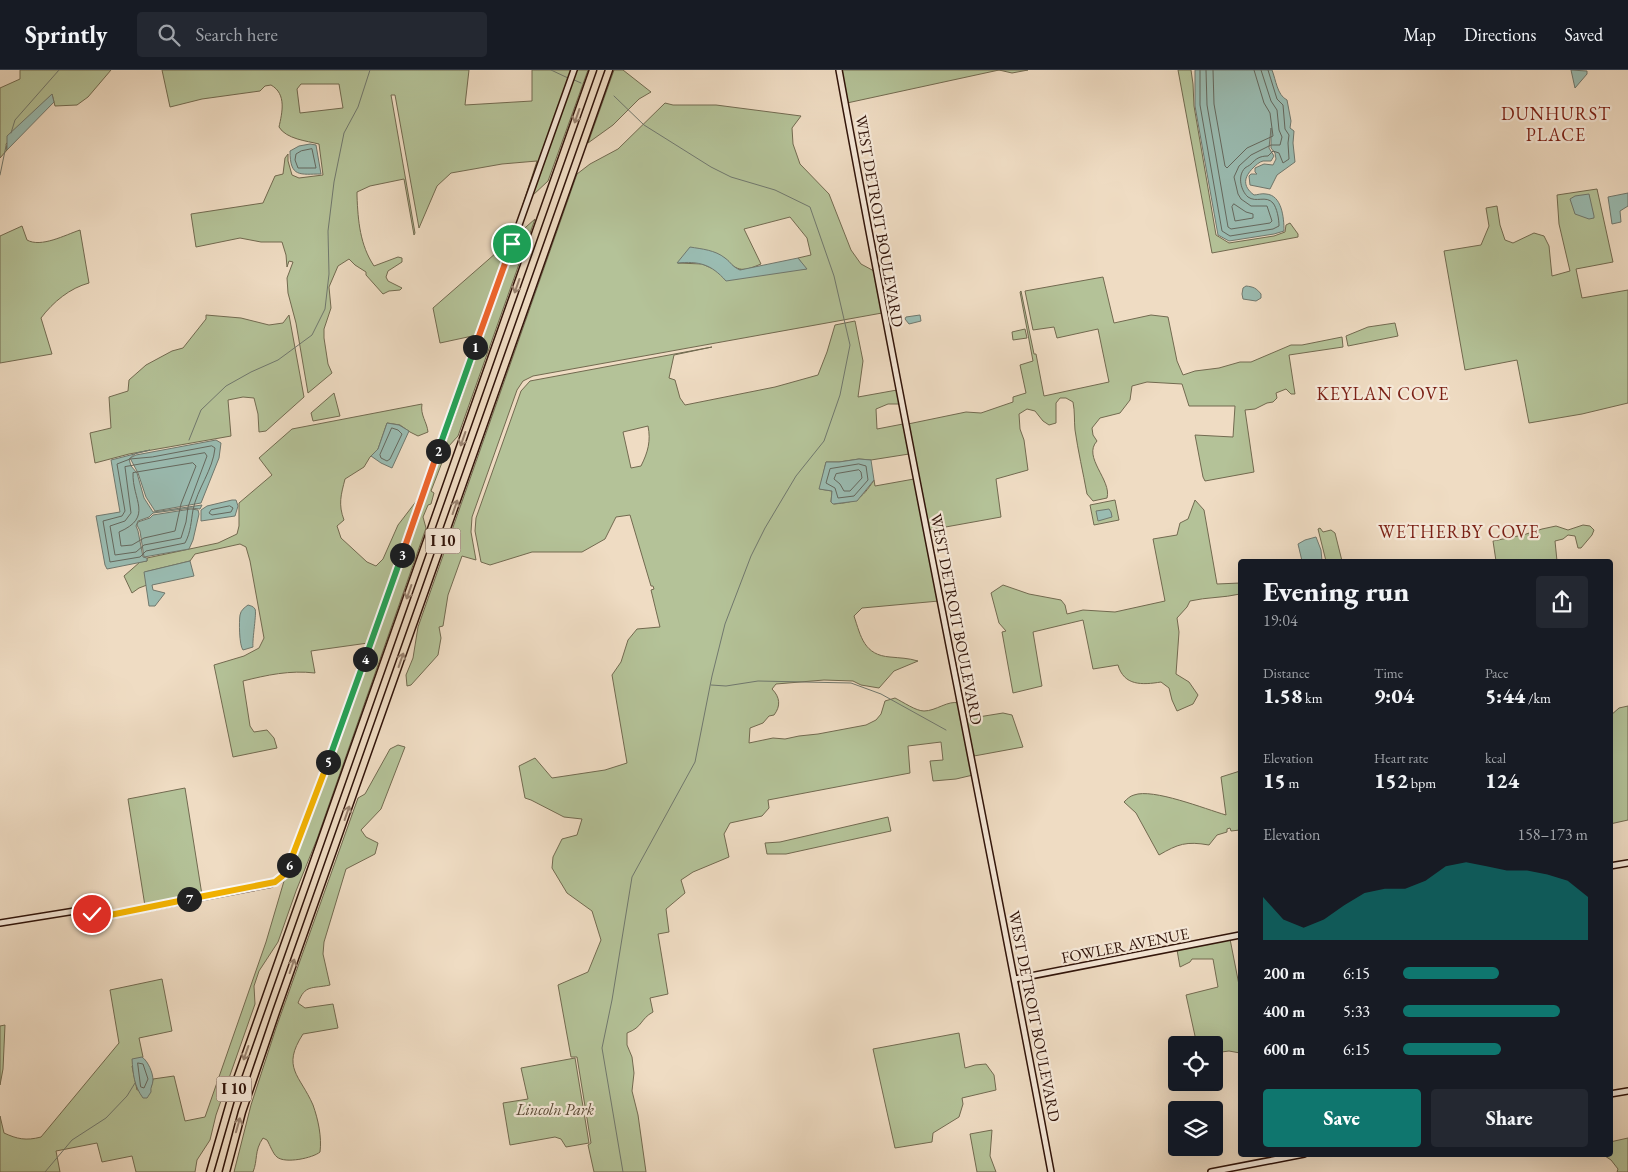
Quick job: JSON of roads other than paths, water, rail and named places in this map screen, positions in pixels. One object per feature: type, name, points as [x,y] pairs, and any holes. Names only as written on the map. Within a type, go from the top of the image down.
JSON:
[{"type":"highway","name":"I 10","points":[[210,1172],[239,1073],[593,70]]},
{"type":"highway","name":"I 10","points":[[226,1172],[242,1112],[276,1012],[609,70]]},
{"type":"street","points":[[0,923],[75,911],[97,916],[110,915],[271,884],[285,874],[347,709],[574,70]]},
{"type":"street","name":"WEST DETROIT BOULEVARD","points":[[839,70],[884,314],[1015,979],[1051,1172]]},
{"type":"street","points":[[1613,865],[1628,862]]},
{"type":"street","name":"FOWLER AVENUE","points":[[1015,979],[1238,935]]},
{"type":"street","points":[[1613,1094],[1628,1091]]},
{"type":"street","points":[[1211,1172],[1288,1157]]},
{"type":"water","points":[[1195,70],[1272,70],[1281,95],[1287,100],[1291,121],[1290,128],[1294,131],[1295,162],[1277,175],[1270,189],[1250,185],[1249,176],[1257,174],[1255,168],[1264,164],[1273,165],[1276,159],[1275,153],[1271,148],[1271,128],[1269,148],[1274,156],[1271,161],[1260,162],[1250,171],[1246,178],[1246,185],[1254,195],[1264,194],[1276,198],[1283,214],[1284,231],[1229,241],[1218,235],[1195,106]]},
{"type":"water","points":[[1571,70],[1587,71],[1587,74],[1575,88]]},
{"type":"water","points":[[52,94],[54,102],[7,150],[7,136]]},
{"type":"water","points":[[316,145],[321,174],[298,173],[292,166],[290,151],[299,146]]},
{"type":"water","points":[[1628,193],[1628,206],[1620,211],[1621,222],[1612,224],[1608,197]]},
{"type":"water","points":[[1589,194],[1594,218],[1589,219],[1575,214],[1570,199],[1575,196]]},
{"type":"water","points":[[690,247],[717,253],[740,270],[798,258],[807,269],[726,281],[710,267],[698,263],[677,263]]},
{"type":"water","points":[[1246,286],[1256,289],[1261,294],[1261,298],[1256,301],[1243,299],[1243,288]]},
{"type":"water","points":[[920,315],[921,321],[909,324],[905,319],[906,317]]},
{"type":"water","points":[[387,423],[399,425],[409,431],[392,468],[371,456],[378,449]]},
{"type":"water","points":[[216,440],[221,443],[219,458],[201,503],[155,511],[146,497],[138,473],[130,458],[136,455]]},
{"type":"water","points":[[135,454],[129,459],[131,466],[137,473],[144,498],[153,512],[202,505],[200,509],[191,508],[153,513],[149,517],[138,521],[136,526],[143,557],[147,558],[147,561],[107,569],[96,516],[120,512],[111,460]]},
{"type":"water","points":[[859,459],[871,460],[874,480],[857,501],[833,504],[831,502],[832,491],[819,489],[826,462]]},
{"type":"water","points":[[236,500],[238,506],[235,516],[201,521],[201,510],[207,506]]},
{"type":"water","points":[[191,509],[198,510],[199,514],[189,549],[144,557],[138,522],[153,515]]},
{"type":"water","points":[[1109,509],[1112,517],[1098,521],[1096,511]]},
{"type":"water","points":[[1316,537],[1321,550],[1322,559],[1302,559],[1298,544]]},
{"type":"water","points":[[190,561],[194,576],[152,585],[153,590],[165,593],[155,606],[149,606],[144,572]]},
{"type":"water","points":[[248,605],[255,609],[253,647],[243,650],[239,627],[240,615],[242,610]]},
{"type":"water","points":[[142,1057],[148,1064],[153,1077],[151,1092],[147,1098],[143,1098],[134,1080],[132,1059]]},
{"type":"waterway","points":[[11,133],[15,120],[59,70]]},
{"type":"waterway","points":[[189,440],[201,410],[226,386],[278,360],[312,335],[325,309],[329,274],[328,231],[334,182],[344,133],[358,107],[370,70]]},
{"type":"waterway","points":[[551,70],[568,78]]},
{"type":"waterway","points":[[572,79],[581,83]]},
{"type":"waterway","points":[[614,96],[644,125],[711,167],[731,177],[775,190],[810,207],[834,276],[850,345],[840,395],[824,441],[796,476],[765,528],[751,556],[725,624],[712,676],[695,762],[632,877],[612,1000],[602,1048],[623,1172]]},
{"type":"waterway","points":[[0,175],[6,146]]},
{"type":"waterway","points":[[711,685],[726,686],[758,681],[851,683],[881,694],[946,730]]},
{"type":"waterway","points":[[45,1172],[72,1140],[106,1118],[127,1096],[135,1083]]},
{"type":"district","name":"DUNHURST PLACE","points":[[1556,124]]},
{"type":"district","name":"KEYLAN COVE","points":[[1383,394]]},
{"type":"district","name":"WETHERBY COVE","points":[[1459,532]]},
{"type":"park label","name":"Lincoln Park","points":[[555,1109]]}]
